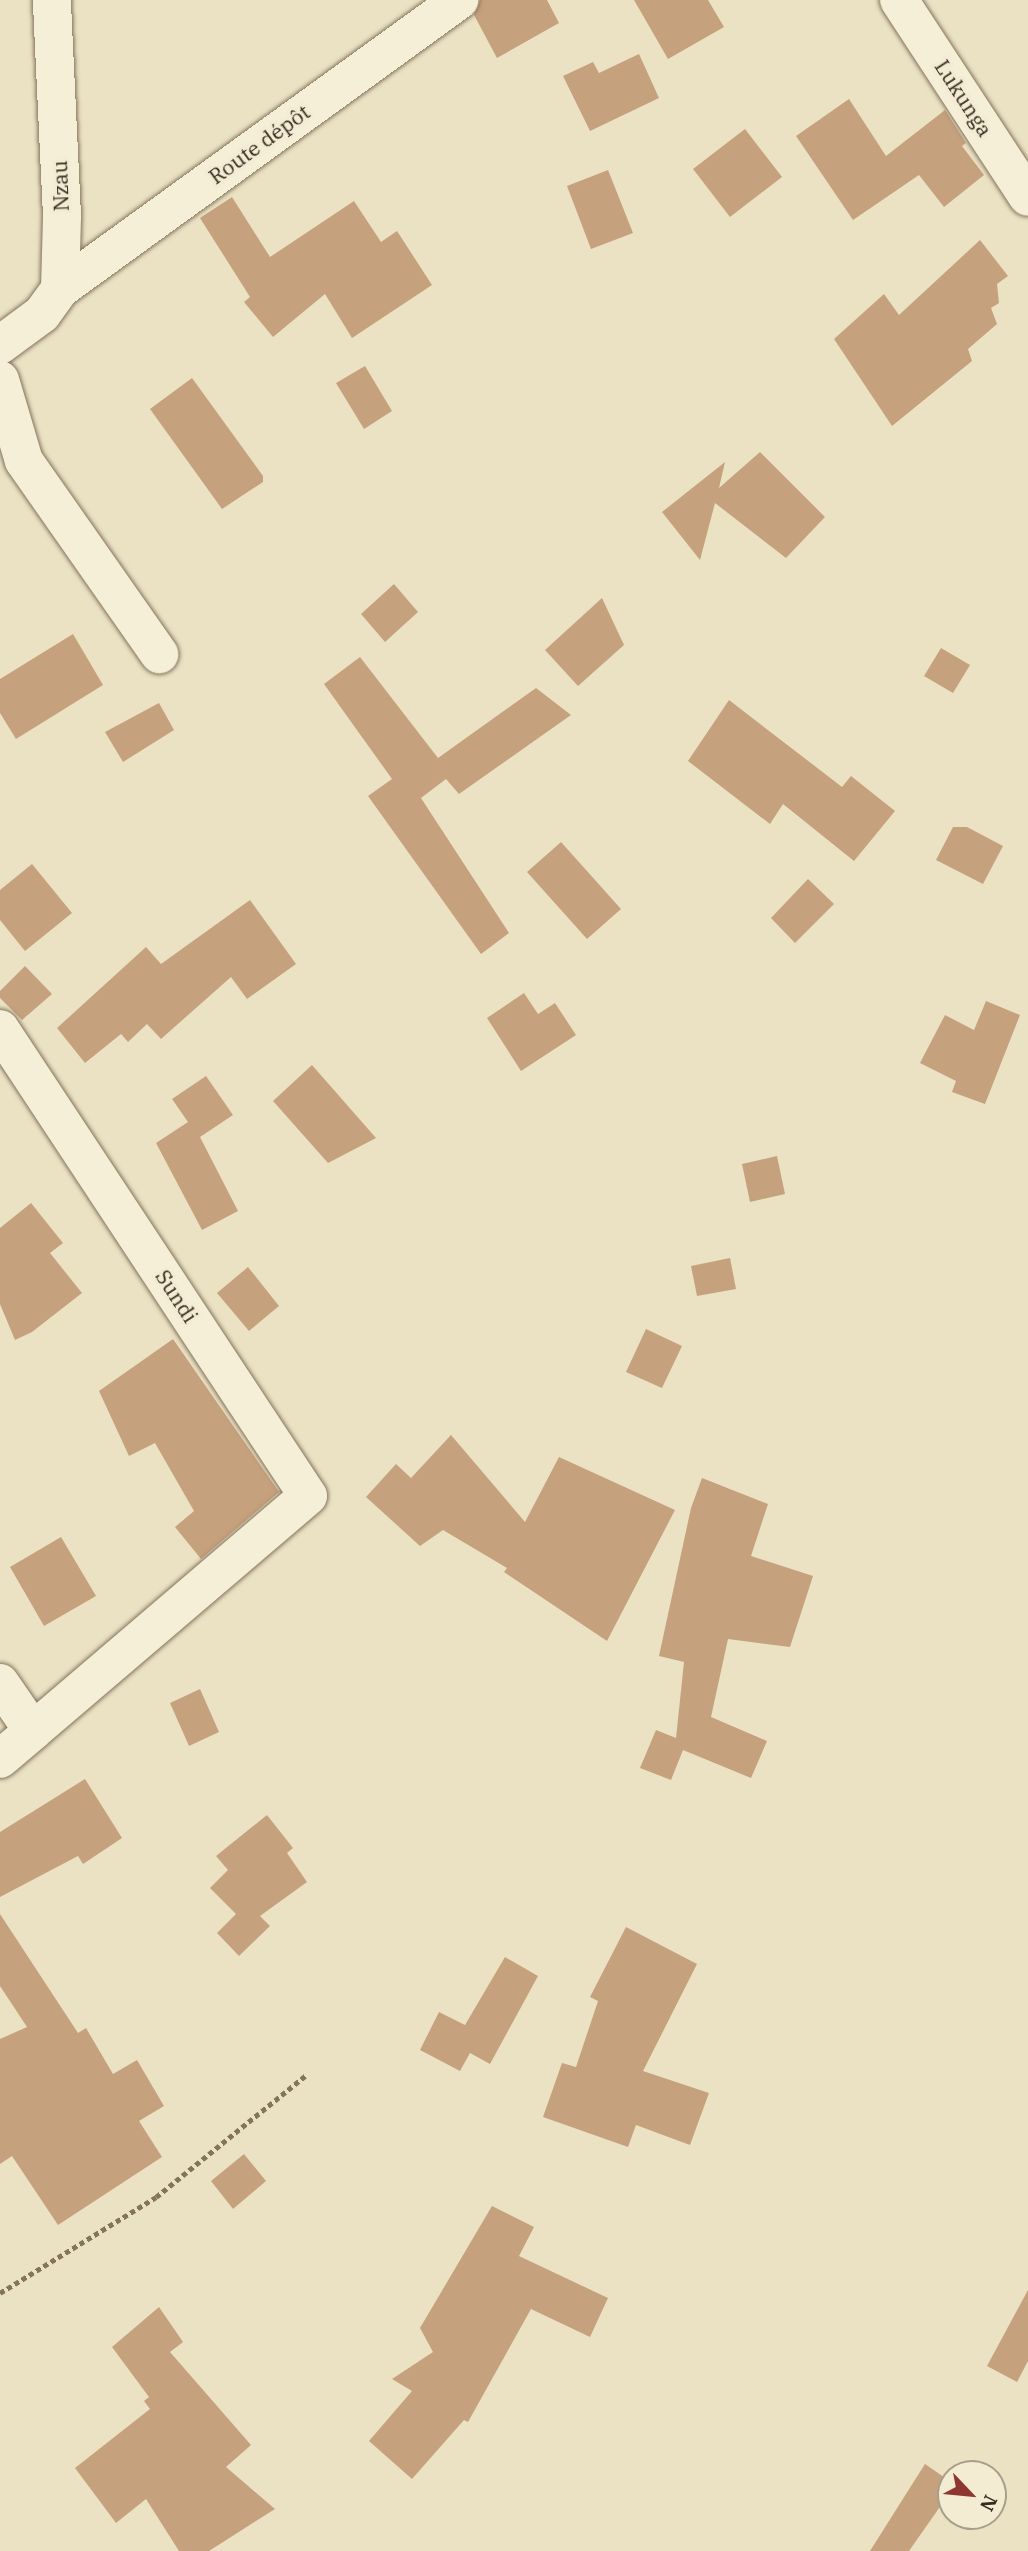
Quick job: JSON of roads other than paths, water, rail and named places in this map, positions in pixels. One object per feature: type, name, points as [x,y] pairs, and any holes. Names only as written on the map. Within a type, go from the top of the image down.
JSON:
[{"type":"street","name":"Nzau","points":[[52,0],[62,216],[60,289]]},
{"type":"street","name":"Route dépôt","points":[[60,289],[459,0]]},
{"type":"street","name":"Lukunga","points":[[899,0],[1028,197]]},
{"type":"street","points":[[0,345],[42,314],[60,289]]},
{"type":"street","points":[[0,380],[24,461],[159,654]]},
{"type":"street","name":"Sundi","points":[[0,1029],[308,1496],[33,1731]]},
{"type":"street","points":[[0,1683],[33,1731],[0,1759]]}]
